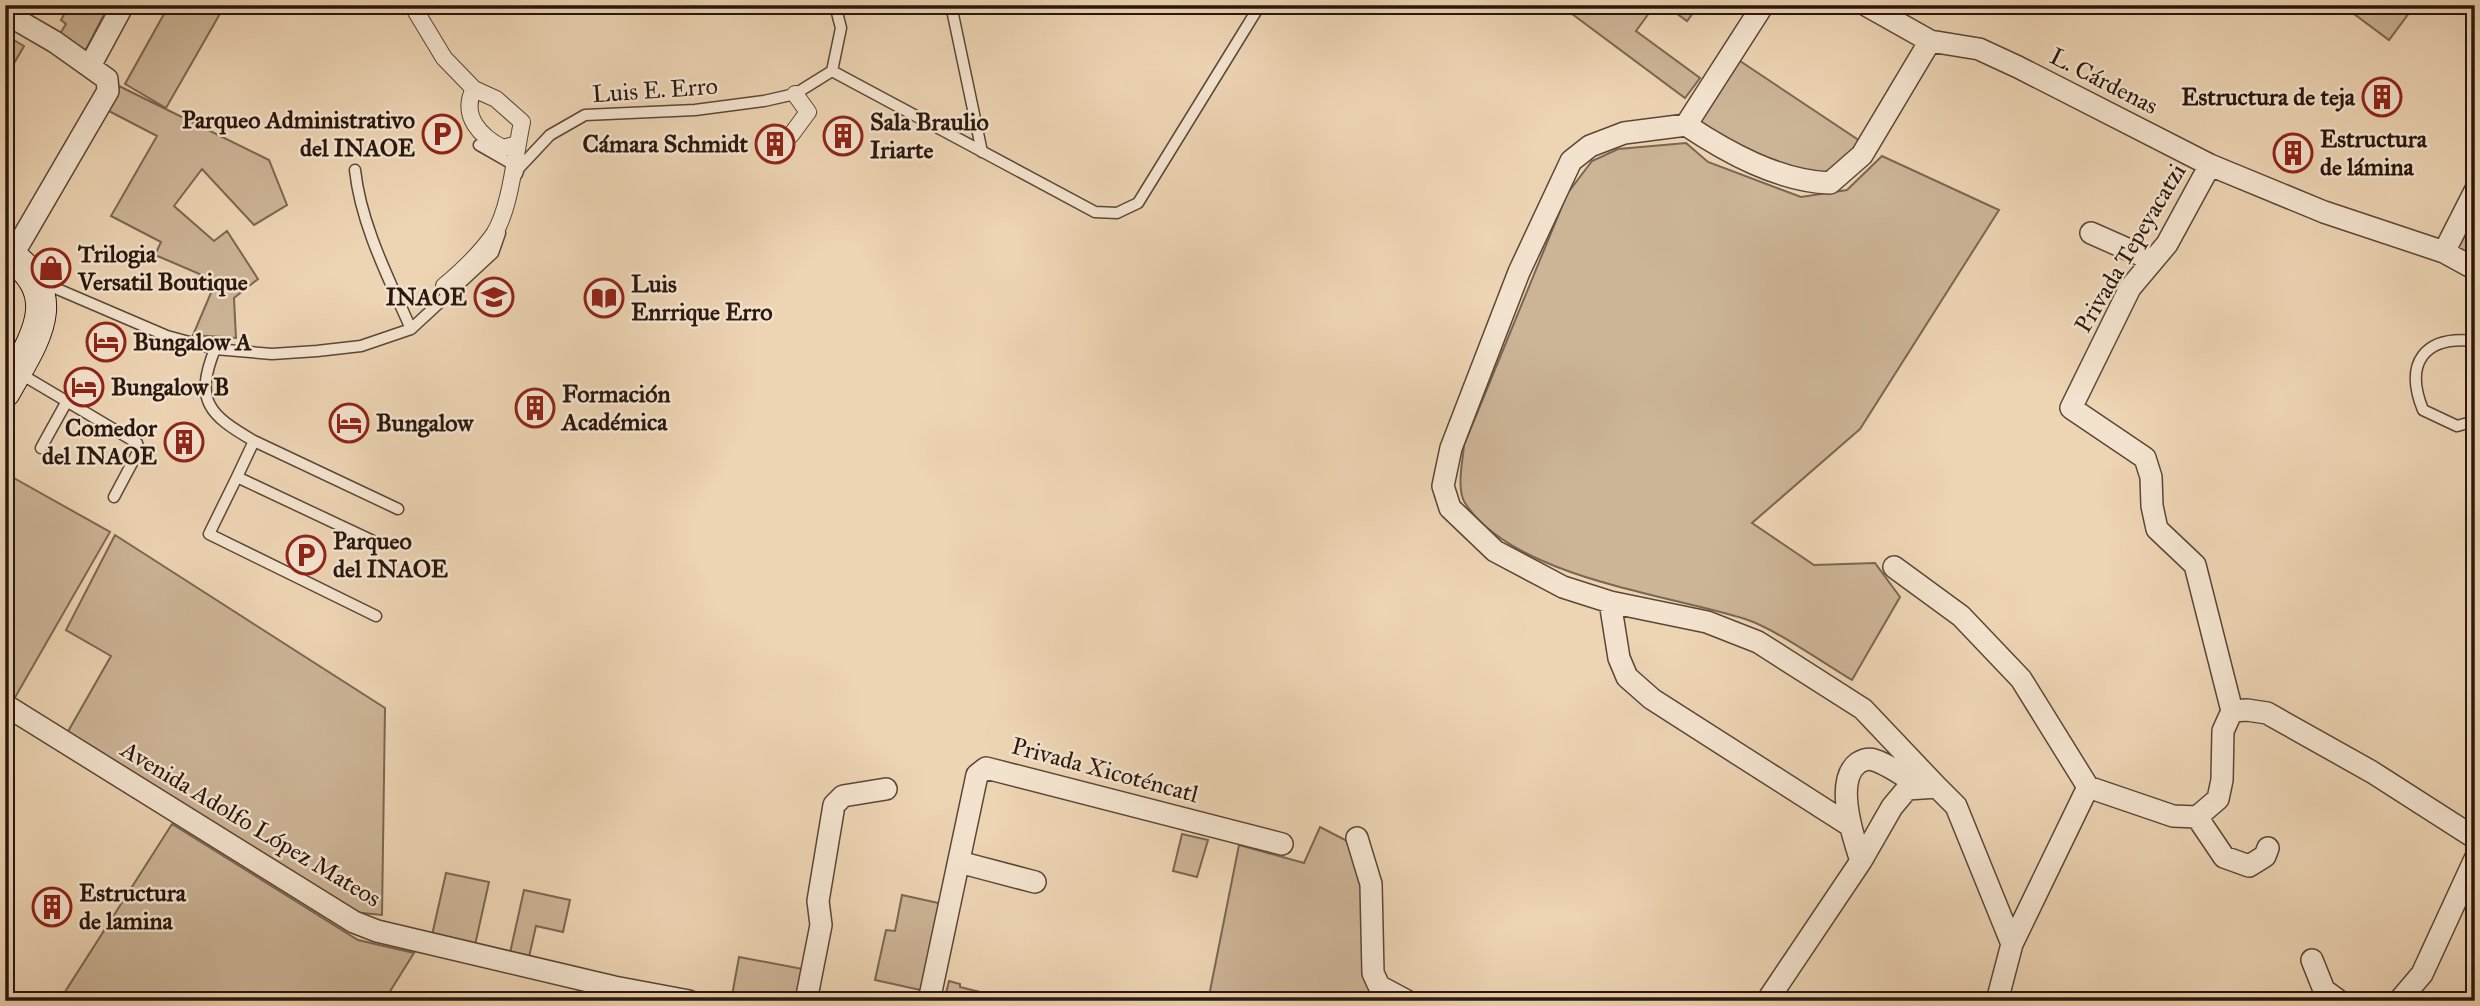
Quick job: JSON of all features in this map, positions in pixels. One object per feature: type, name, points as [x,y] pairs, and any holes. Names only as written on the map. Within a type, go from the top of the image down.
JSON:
[{"type":"main road","points":[[9,254],[32,278],[42,303],[41,325],[11,381]]},
{"type":"street","points":[[90,66],[123,5]]},
{"type":"street","points":[[412,5],[444,58],[474,89],[496,99],[522,122],[516,166],[495,233],[468,265],[444,286],[451,295]]},
{"type":"street","points":[[1686,125],[1763,5]]},
{"type":"street","name":"L. Cárdenas","points":[[1866,5],[1930,41],[1979,49],[2210,165],[2325,212],[2444,252],[2475,269]]},
{"type":"street","points":[[5,13],[90,66],[107,79],[108,91],[9,254]]},
{"type":"street","points":[[1929,787],[1863,709],[1758,642],[1707,622],[1610,602],[1563,587],[1495,551],[1450,508],[1443,486],[1451,448],[1519,272],[1571,161],[1590,146],[1624,133],[1686,125],[1721,148],[1802,182],[1830,183],[1862,155],[1930,41]]},
{"type":"street","points":[[474,89],[470,116],[484,138],[503,148],[517,144]]},
{"type":"street","points":[[791,135],[808,113],[795,94]]},
{"type":"street","name":"Privada Tepeyacatzi","points":[[2210,165],[2167,244],[2130,288],[2071,408],[2145,458],[2151,477],[2151,506],[2157,529],[2195,565],[2232,711]]},
{"type":"street","points":[[2444,252],[2475,191]]},
{"type":"street","points":[[2091,233],[2151,260]]},
{"type":"street","points":[[1894,567],[1961,616],[2021,679],[2088,787],[2173,816],[2197,817],[2218,799],[2222,779],[2223,731],[2232,711],[2247,709],[2267,713],[2372,772],[2475,838]]},
{"type":"street","points":[[1610,602],[1619,658],[1627,677],[1651,699],[1849,825]]},
{"type":"street","name":"Avenida Adolfo López Mateos","points":[[5,705],[354,922],[377,931],[612,994],[689,1001]]},
{"type":"street","points":[[1861,861],[1849,825],[1846,786],[1852,768],[1863,760],[1873,760],[1929,787],[1956,806],[2012,944]]},
{"type":"street","name":"Privada Xicoténcatl","points":[[929,1001],[977,775],[986,768],[997,768],[1282,844]]},
{"type":"street","points":[[1767,1001],[1861,861],[1892,807],[1907,789],[1929,787]]},
{"type":"street","points":[[1997,1001],[2012,944],[2088,787]]},
{"type":"street","points":[[806,1001],[821,925],[818,901],[834,805],[843,796],[886,789]]},
{"type":"street","points":[[2197,817],[2224,857],[2249,866],[2265,856],[2268,848]]},
{"type":"street","points":[[1357,838],[1371,884],[1373,973],[1379,986],[1398,999]]},
{"type":"street","points":[[2399,1001],[2421,974],[2475,859]]},
{"type":"street","points":[[958,862],[1035,882]]},
{"type":"street","points":[[2312,960],[2325,990],[2339,1001]]},
{"type":"lane","points":[[835,5],[841,27],[832,71],[1095,212],[1117,213],[1138,203],[1260,5]]},
{"type":"lane","points":[[951,5],[982,152]]},
{"type":"lane","name":"Luis E. Erro","points":[[516,166],[550,135],[585,115],[695,110],[795,94],[832,71]]},
{"type":"lane","points":[[479,145],[516,166]]},
{"type":"lane","points":[[355,170],[357,192],[382,267],[411,329]]},
{"type":"lane","points":[[32,278],[167,336],[215,349],[272,354],[361,345],[411,329],[451,295]]},
{"type":"lane","points":[[2475,341],[2454,338],[2430,347],[2416,363],[2415,390],[2423,410],[2457,426],[2475,421]]},
{"type":"lane","points":[[215,349],[206,371],[205,390],[209,407],[221,422],[254,441],[398,509]]},
{"type":"lane","points":[[11,381],[67,401],[137,443],[139,450],[114,497]]},
{"type":"lane","points":[[41,448],[67,401]]},
{"type":"lane","points":[[254,441],[209,534],[376,615]]},
{"type":"lane","points":[[237,477],[373,541]]},
{"type":"shaded area","points":[[69,5],[109,5],[81,59],[55,42],[66,24],[61,20]]},
{"type":"shaded area","points":[[169,5],[225,5],[166,108],[125,84]]},
{"type":"shaded area","points":[[765,5],[793,5],[794,11],[766,13]]},
{"type":"shaded area","points":[[1560,5],[1655,5],[1636,31],[1700,78],[1685,98]]},
{"type":"shaded area","points":[[1665,5],[1699,5],[1687,21]]},
{"type":"shaded area","points":[[2342,5],[2415,5],[2389,40]]},
{"type":"shaded area","points":[[5,35],[24,46],[5,79]]},
{"type":"shaded area","points":[[1737,59],[1860,141],[1828,180],[1801,177],[1695,123]]},
{"type":"shaded area","points":[[117,85],[269,160],[287,205],[254,225],[202,169],[174,206],[214,241],[227,231],[258,279],[234,298],[236,338],[193,335],[216,281],[155,255],[161,242],[111,216],[157,136],[105,109]]},
{"type":"shaded area","points":[[1686,143],[1708,162],[1801,197],[1847,190],[1882,156],[1999,210],[1860,429],[1752,523],[1814,565],[1875,563],[1900,597],[1852,680],[1784,638],[1745,619],[1634,591],[1554,566],[1518,549],[1488,528],[1462,497],[1460,482],[1464,445],[1567,194],[1592,161],[1618,149]]},
{"type":"shaded area","points":[[2475,202],[2475,258],[2453,247]]},
{"type":"shaded area","points":[[5,473],[110,532],[13,701],[5,697]]},
{"type":"shaded area","points":[[115,535],[385,708],[382,915],[352,912],[66,735],[111,656],[66,630]]},
{"type":"shaded area","points":[[172,824],[358,940],[414,953],[384,1001],[73,1001],[63,995]]},
{"type":"shaded area","points":[[1320,827],[1353,844],[1388,1001],[1208,1001],[1239,845],[1304,863]]},
{"type":"shaded area","points":[[1182,834],[1208,840],[1197,877],[1173,871]]},
{"type":"shaded area","points":[[446,873],[489,882],[475,945],[432,935]]},
{"type":"shaded area","points":[[524,890],[570,900],[563,932],[536,926],[529,957],[510,953]]},
{"type":"shaded area","points":[[902,895],[943,904],[925,991],[875,980],[886,930],[895,931]]},
{"type":"shaded area","points":[[739,957],[808,970],[802,1001],[731,1001]]},
{"type":"shaded area","points":[[949,981],[960,984],[960,987],[988,994],[986,1001],[944,1001]]},
{"type":"place","name":"Estructura de teja","points":[[2382,97]]},
{"type":"place","name":"Parqueo Administrativo del INAOE","points":[[442,134]]},
{"type":"place","name":"Sala Braulio Iriarte","points":[[843,136]]},
{"type":"place","name":"Cámara Schmidt","points":[[775,144]]},
{"type":"place","name":"Estructura de lámina","points":[[2293,153]]},
{"type":"place","name":"Trilogia Versatil Boutique","points":[[51,268]]},
{"type":"place","name":"INAOE","points":[[494,297]]},
{"type":"place","name":"Luis Enrrique Erro","points":[[604,298]]},
{"type":"place","name":"Bungalow A","points":[[106,342]]},
{"type":"place","name":"Bungalow B","points":[[84,387]]},
{"type":"place","name":"Formación Académica","points":[[535,408]]},
{"type":"place","name":"Bungalow","points":[[349,423]]},
{"type":"place","name":"Comedor del INAOE","points":[[184,442]]},
{"type":"place","name":"Parqueo del INAOE","points":[[306,555]]},
{"type":"place","name":"Estructura de lamina","points":[[52,907]]}]
